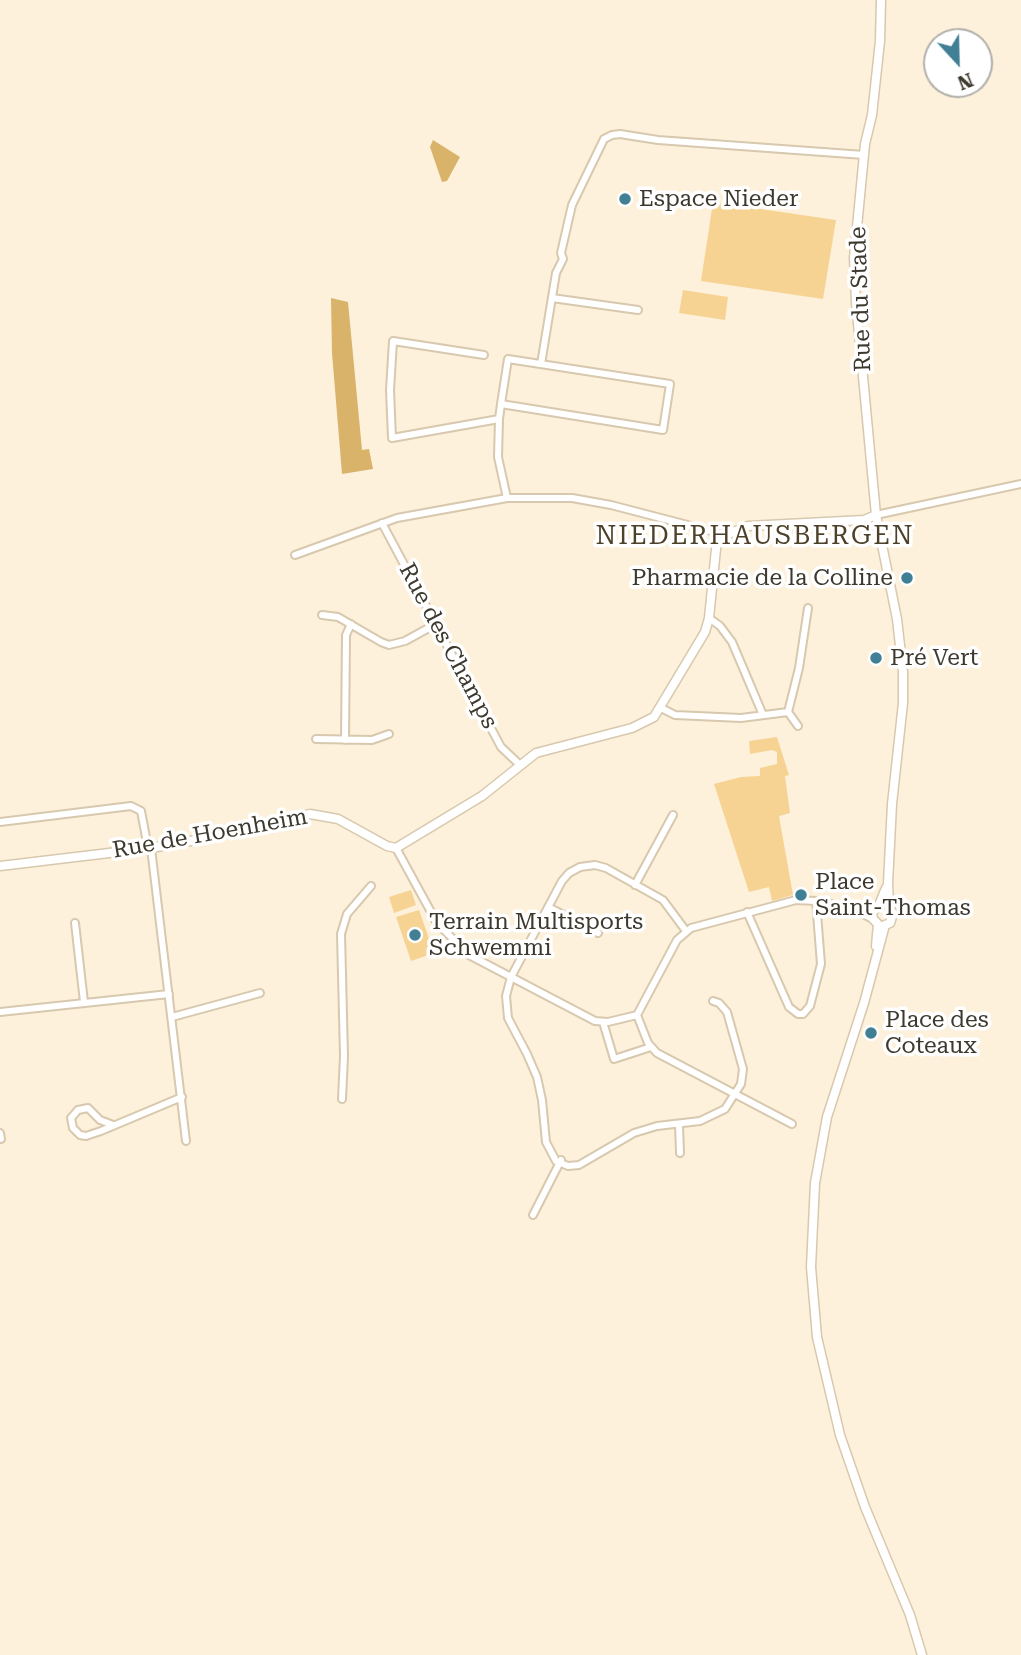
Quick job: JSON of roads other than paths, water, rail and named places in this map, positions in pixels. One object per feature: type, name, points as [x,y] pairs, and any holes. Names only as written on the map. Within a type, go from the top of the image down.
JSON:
[{"type":"street","name":"Rue du Stade","points":[[881,0],[880,41],[872,115],[864,155],[854,258],[876,515],[898,626],[904,672],[888,883]]},
{"type":"street","points":[[541,364],[544,332],[556,273],[563,259],[561,254],[572,205],[604,139],[620,134],[682,142],[864,155]]},
{"type":"street","points":[[552,298],[638,310]]},
{"type":"street","points":[[484,355],[393,341],[390,390],[392,438],[499,419]]},
{"type":"street","points":[[501,404],[663,430],[670,384],[508,359],[501,404],[499,419],[498,457],[507,498]]},
{"type":"street","points":[[637,1015],[603,1022],[595,1021],[469,955],[448,935],[430,912],[396,848],[482,796],[540,751],[640,725],[654,717],[702,638],[709,618],[716,549],[718,541],[726,535],[748,526],[864,520],[876,515],[1020,486]]},
{"type":"street","points":[[295,555],[417,513],[507,498],[572,498],[611,505],[726,535]]},
{"type":"street","name":"Rue des Champs","points":[[382,523],[501,747],[520,765]]},
{"type":"street","points":[[798,726],[788,712],[799,668],[808,608]]},
{"type":"street","points":[[322,615],[338,617],[389,645],[436,624]]},
{"type":"street","points":[[709,618],[720,626],[732,642],[763,715]]},
{"type":"street","points":[[345,740],[346,635],[351,624]]},
{"type":"street","points":[[661,708],[676,715],[741,718],[788,712]]},
{"type":"street","points":[[316,739],[372,740],[389,734]]},
{"type":"street","points":[[0,822],[131,806],[141,811],[149,848],[169,993],[186,1141]]},
{"type":"street","name":"Rue de Hoenheim","points":[[0,866],[149,848],[310,814],[338,819],[387,846],[396,848]]},
{"type":"street","points":[[635,885],[673,815]]},
{"type":"street","points":[[686,931],[663,900],[606,868],[586,865],[565,876],[511,977],[506,996],[508,1014],[537,1077],[545,1136],[551,1153],[560,1162],[575,1165],[588,1161],[634,1133],[657,1126],[700,1121],[725,1109],[743,1079],[742,1065],[727,1013],[724,1007],[713,1002]]},
{"type":"street","points":[[851,908],[879,923],[893,919],[889,906],[888,883]]},
{"type":"street","points":[[888,883],[877,907],[879,923],[876,956],[864,1003],[831,1101],[822,1140],[813,1212],[812,1288],[817,1337],[840,1435],[864,1507],[922,1655]]},
{"type":"street","points":[[342,1098],[344,1042],[341,934],[347,914],[371,886]]},
{"type":"street","points":[[637,1015],[677,940],[686,931],[796,900],[851,908],[889,906]]},
{"type":"street","points":[[747,912],[789,1007],[798,1014],[807,1012],[821,964],[816,901]]},
{"type":"street","points":[[548,907],[598,933]]},
{"type":"street","points":[[75,923],[84,1002]]},
{"type":"street","points":[[0,1012],[169,993]]},
{"type":"street","points":[[172,1017],[260,993]]},
{"type":"street","points":[[637,1015],[651,1047],[792,1124]]},
{"type":"street","points":[[603,1022],[614,1059],[651,1047]]},
{"type":"street","points":[[113,1125],[100,1120],[89,1108],[78,1110],[71,1118],[73,1128],[80,1135],[90,1135],[182,1097]]},
{"type":"street","points":[[679,1125],[680,1153]]},
{"type":"street","points":[[0,1133],[1,1139]]},
{"type":"street","points":[[533,1216],[560,1162]]},
{"type":"street","points":[[915,1655],[916,1634]]},
{"type":"place","name":"Espace Nieder","points":[[625,199]]},
{"type":"place","name":"Pharmacie de la Colline","points":[[907,578]]},
{"type":"place","name":"Pré Vert","points":[[876,658]]},
{"type":"place","name":"Place Saint-Thomas","points":[[801,895]]},
{"type":"place","name":"Terrain Multisports Schwemmi","points":[[415,935]]},
{"type":"place","name":"Place des Coteaux","points":[[871,1033]]},
{"type":"district","name":"NIEDERHAUSBERGEN","points":[[755,536]]}]
